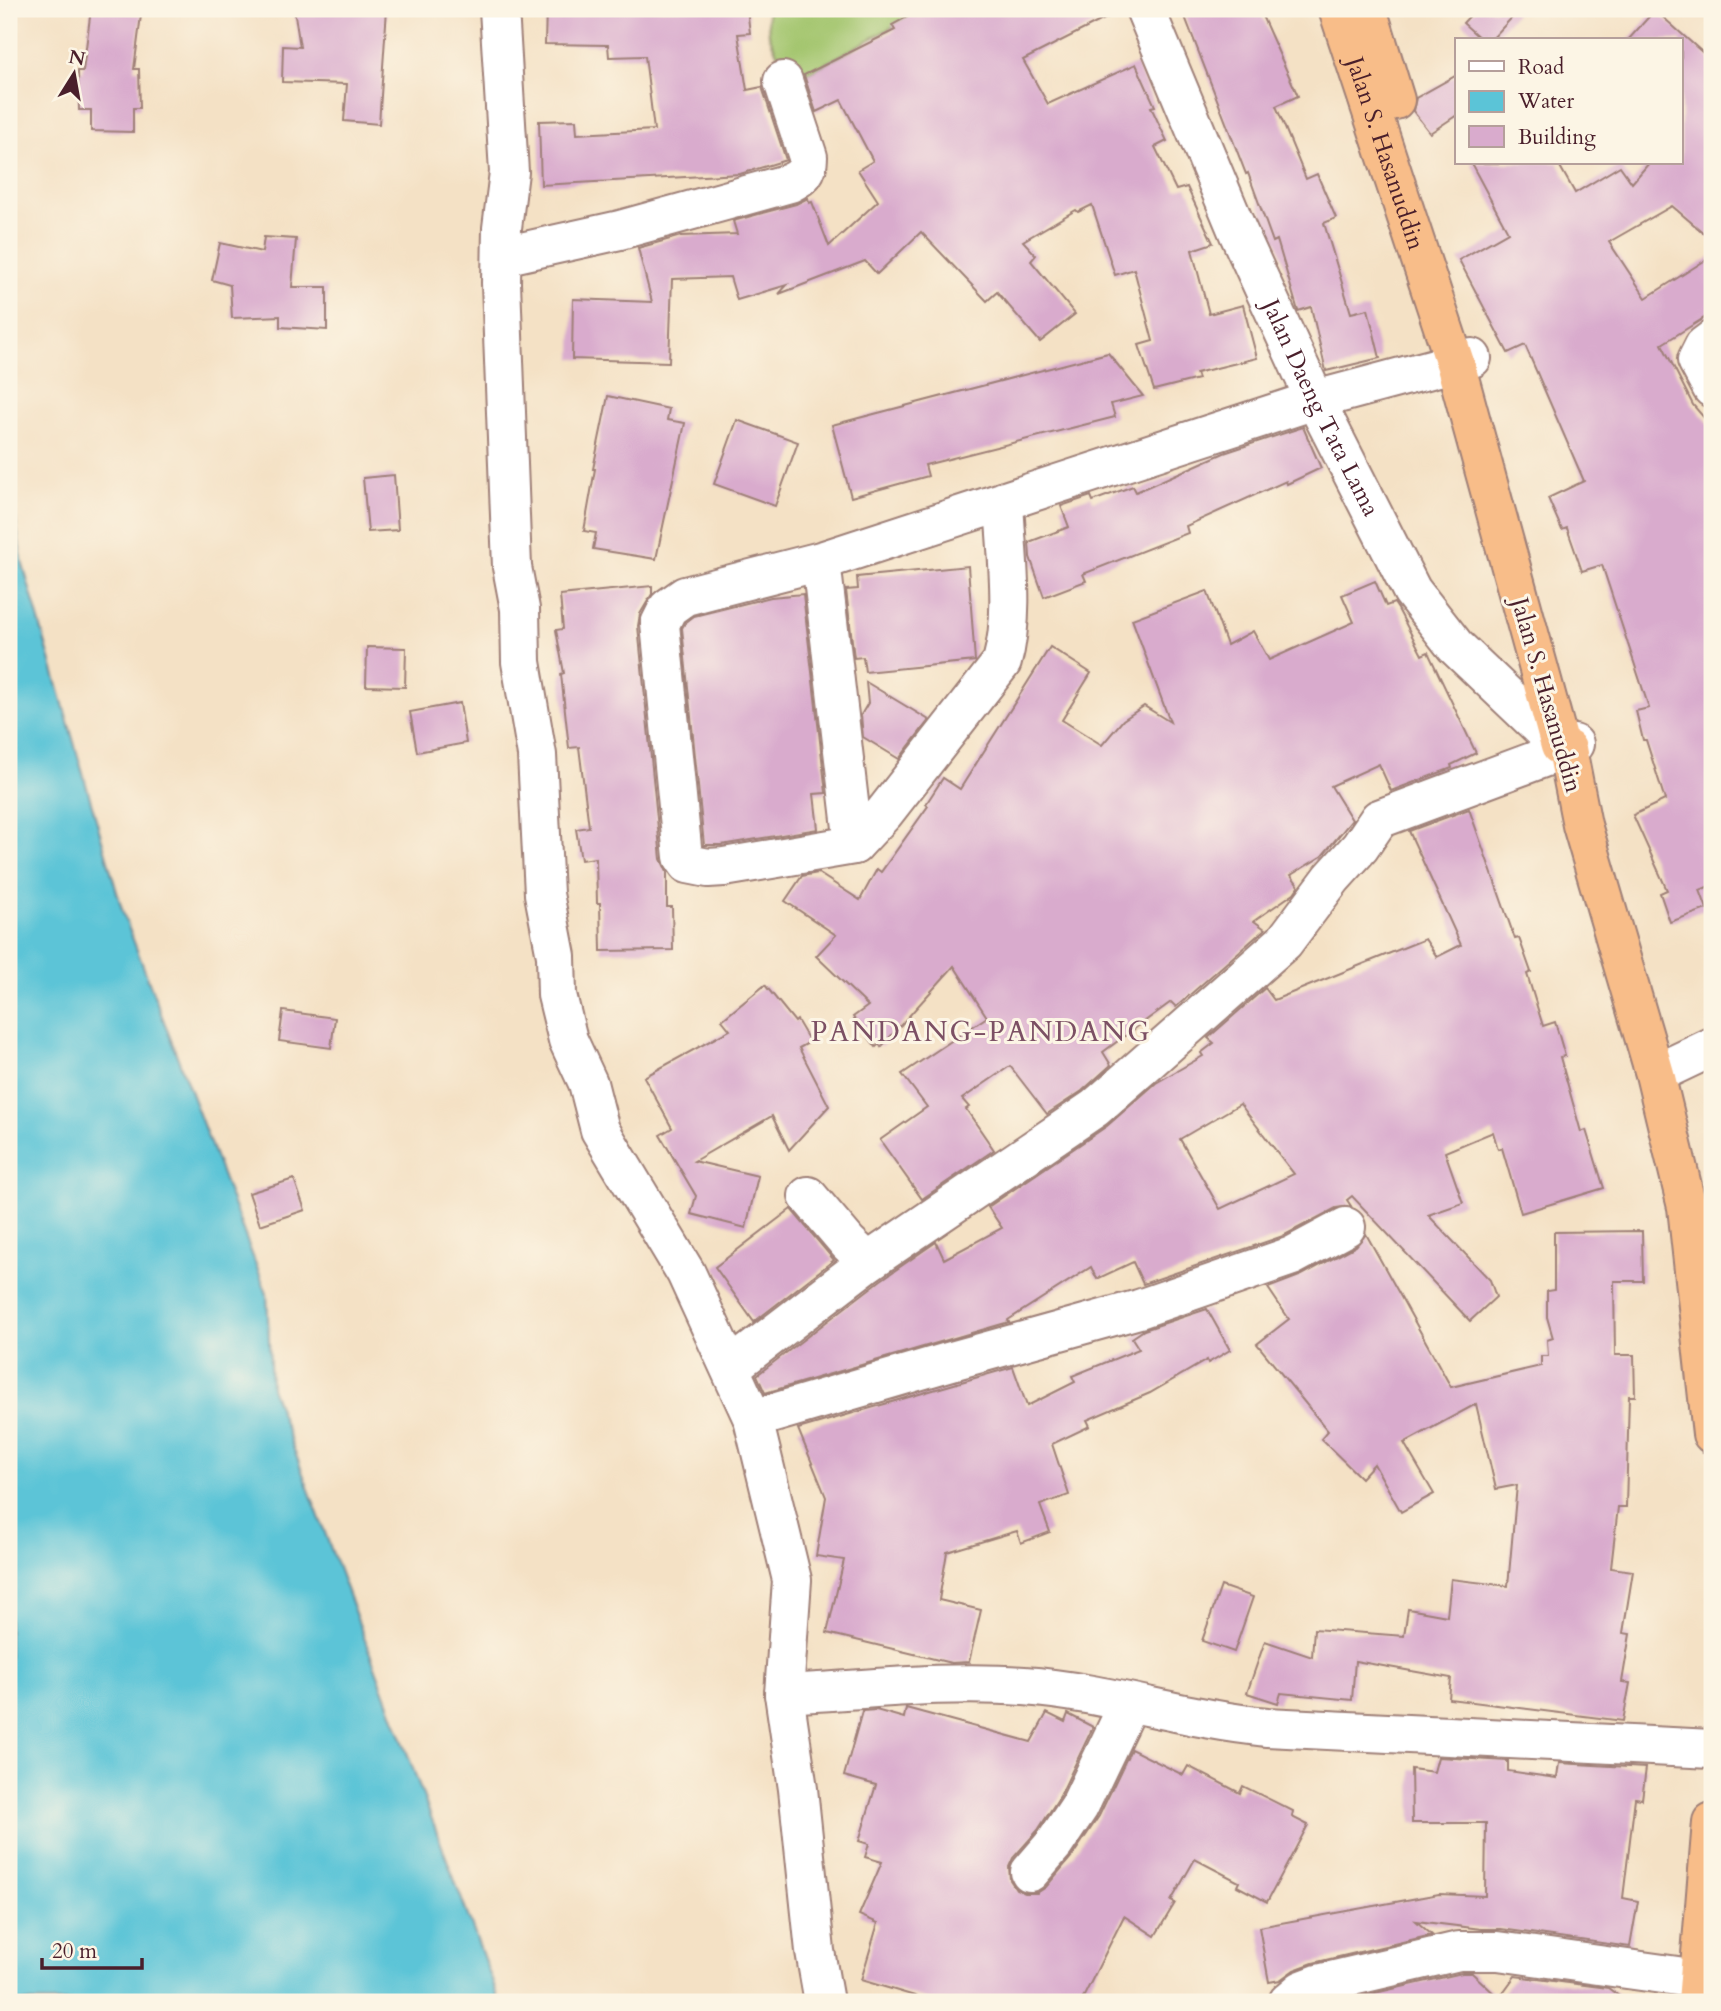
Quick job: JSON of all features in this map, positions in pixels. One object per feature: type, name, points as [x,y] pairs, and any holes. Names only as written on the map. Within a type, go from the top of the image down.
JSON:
[{"type":"highway","name":"Jalan S. Hasanuddin","points":[[1338,9],[1463,360]]},
{"type":"highway","name":"Jalan S. Hasanuddin","points":[[1367,9],[1568,746],[1582,825],[1618,917],[1712,1196]]},
{"type":"highway","name":"Jalan S. Hasanuddin","points":[[1618,917],[1688,1207],[1712,1434]]},
{"type":"highway","points":[[1698,1991],[1712,1822]]},
{"type":"street","points":[[499,9],[509,172],[502,228],[501,283],[512,567],[520,609],[521,662],[537,755],[544,894],[556,956],[557,995],[568,1040],[588,1083],[600,1130],[686,1273],[732,1367],[753,1419],[792,1580],[784,1695],[815,1951],[824,2002]]},
{"type":"street","name":"Jalan Daeng Tata Lama","points":[[1145,9],[1238,232],[1315,400],[1412,592],[1455,646],[1568,746]]},
{"type":"street","points":[[503,256],[620,230],[790,183],[802,177],[808,165],[808,158],[783,81]]},
{"type":"street","points":[[1712,340],[1704,346],[1697,360],[1712,388]]},
{"type":"street","points":[[1004,501],[1009,638],[1002,662],[884,813],[854,845],[708,868],[688,864],[683,857],[660,624],[668,608],[685,596],[821,561],[1004,501],[1315,400],[1463,360]]},
{"type":"street","points":[[821,561],[854,845]]},
{"type":"street","points":[[732,1367],[868,1262],[1095,1108],[1284,942],[1379,819],[1568,746]]},
{"type":"street","points":[[1670,1067],[1712,1047]]},
{"type":"street","points":[[808,1196],[868,1262]]},
{"type":"street","points":[[753,1419],[1139,1309],[1292,1256],[1346,1227]]},
{"type":"street","points":[[784,1695],[973,1684],[1026,1686],[1129,1703],[1230,1724],[1712,1749]]},
{"type":"street","points":[[1030,1872],[1055,1843],[1079,1807],[1129,1703]]},
{"type":"street","points":[[1288,2002],[1302,1990],[1318,1983],[1459,1951],[1498,1951],[1698,1991]]},
{"type":"green space","points":[[767,9],[926,9],[790,83],[769,35]]},
{"type":"water","points":[[9,483],[23,565],[123,913],[267,1294],[271,1388],[500,2002],[9,2002]]},
{"type":"building","points":[[91,9],[141,15],[134,69],[139,69],[140,108],[133,108],[133,132],[91,131],[91,110],[79,110],[78,71],[83,71]]},
{"type":"building","points":[[294,9],[387,9],[379,124],[344,121],[347,84],[282,82],[283,46],[300,47]]},
{"type":"building","points":[[546,9],[747,9],[750,33],[738,34],[747,90],[762,87],[786,160],[740,174],[541,185],[539,121],[576,120],[577,134],[654,130],[645,56],[609,57],[608,45],[545,44]]},
{"type":"building","points":[[921,9],[1124,9],[1023,60],[1048,104],[1136,64],[1155,106],[1151,107],[1167,141],[1155,147],[1176,190],[1187,187],[1213,243],[1192,250],[1209,314],[1243,305],[1257,358],[1196,373],[1198,379],[1154,390],[1139,345],[1153,341],[1134,269],[1115,275],[1092,205],[1078,212],[1076,210],[1023,241],[1036,255],[1031,261],[1075,314],[1040,342],[997,292],[987,301],[921,232],[877,274],[865,261],[779,294],[787,285],[737,300],[730,277],[672,279],[669,362],[572,359],[573,299],[652,302],[638,248],[681,236],[737,234],[733,221],[796,204],[808,198],[829,246],[878,201],[858,170],[873,161],[841,100],[816,112],[804,75],[895,30],[892,25]]},
{"type":"building","points":[[1182,9],[1259,9],[1298,96],[1276,106],[1306,179],[1317,174],[1336,218],[1324,223],[1351,313],[1368,309],[1380,358],[1326,371],[1311,307],[1298,311],[1277,240],[1273,242]]},
{"type":"building","points":[[1476,9],[1520,9],[1493,38],[1480,38],[1463,23]]},
{"type":"building","points":[[1655,10],[1712,61],[1712,240],[1672,206],[1609,242],[1646,298],[1712,256],[1712,313],[1662,344],[1693,405],[1712,427],[1712,885],[1700,890],[1707,909],[1670,922],[1660,893],[1667,890],[1633,815],[1665,800],[1646,740],[1643,740],[1636,711],[1649,708],[1602,565],[1582,571],[1567,528],[1562,530],[1548,498],[1584,481],[1525,345],[1508,353],[1459,260],[1508,232],[1472,164],[1559,164],[1575,193],[1620,166],[1632,183],[1648,164],[1682,164],[1682,38],[1630,38]]},
{"type":"building","points":[[1455,76],[1455,116],[1430,133],[1413,111],[1416,98]]},
{"type":"building","points":[[264,237],[296,239],[292,287],[327,287],[327,330],[280,327],[280,316],[232,318],[230,285],[212,280],[220,243],[262,252]]},
{"type":"building","points":[[1108,353],[1143,396],[1111,404],[1115,417],[925,465],[928,476],[851,497],[832,425]]},
{"type":"building","points":[[608,396],[669,409],[667,420],[685,423],[656,559],[593,549],[596,533],[584,531]]},
{"type":"building","points":[[737,420],[798,442],[775,506],[714,484]]},
{"type":"building","points":[[1303,427],[1321,468],[1186,526],[1188,533],[1083,574],[1086,581],[1044,597],[1030,557],[1029,542],[1069,527],[1061,506],[1091,496],[1093,501],[1133,486],[1136,492],[1224,453]]},
{"type":"building","points":[[394,475],[398,530],[368,532],[363,478]]},
{"type":"building","points":[[968,566],[975,661],[865,672],[863,657],[854,658],[846,590],[858,589],[857,577]]},
{"type":"building","points":[[1375,581],[1386,606],[1394,603],[1398,609],[1422,655],[1428,652],[1476,753],[1451,765],[1452,768],[1391,791],[1379,764],[1331,786],[1352,820],[1322,856],[1291,875],[1299,886],[1294,893],[1254,921],[1265,929],[1176,1007],[1171,1002],[1103,1052],[1111,1065],[1082,1091],[1047,1114],[1010,1066],[962,1099],[994,1150],[922,1199],[880,1140],[927,1107],[902,1074],[987,1017],[954,966],[881,1047],[879,1044],[876,1047],[853,1017],[868,1006],[816,956],[836,935],[785,901],[802,876],[818,873],[860,900],[877,869],[881,872],[928,806],[926,804],[943,778],[960,789],[1050,647],[1091,673],[1062,720],[1102,745],[1123,720],[1144,706],[1170,722],[1132,619],[1207,591],[1227,645],[1253,631],[1269,660],[1354,622],[1342,595]]},
{"type":"building","points":[[652,586],[652,594],[640,614],[638,626],[661,859],[667,872],[667,907],[672,907],[673,950],[601,951],[596,858],[581,860],[576,829],[589,827],[579,747],[569,748],[561,674],[564,673],[556,630],[563,629],[560,595]]},
{"type":"building","points":[[803,594],[826,793],[814,794],[818,829],[721,845],[704,845],[682,628],[694,616],[771,597]]},
{"type":"building","points":[[367,647],[406,648],[405,687],[366,686]]},
{"type":"building","points":[[866,682],[929,720],[899,759],[863,737],[861,715],[868,703]]},
{"type":"building","points":[[460,703],[466,743],[417,752],[410,712]]},
{"type":"building","points":[[1469,809],[1515,939],[1519,938],[1531,972],[1527,974],[1543,1026],[1555,1022],[1565,1056],[1560,1057],[1581,1132],[1586,1130],[1604,1188],[1521,1213],[1502,1148],[1498,1149],[1493,1132],[1445,1152],[1463,1203],[1428,1215],[1490,1280],[1496,1297],[1470,1321],[1352,1196],[1347,1200],[1351,1206],[1336,1208],[1283,1236],[1143,1284],[1133,1262],[1097,1279],[1091,1267],[1008,1320],[1009,1322],[765,1393],[757,1375],[881,1280],[936,1242],[944,1259],[1002,1228],[988,1207],[1107,1126],[1156,1083],[1203,1056],[1201,1053],[1214,1043],[1208,1038],[1265,988],[1274,1000],[1425,939],[1437,957],[1461,945],[1409,831]],"holes":[[[1240,1104],[1294,1174],[1220,1209],[1180,1139]]]},
{"type":"building","points":[[765,985],[795,1022],[797,1020],[810,1042],[799,1048],[829,1106],[789,1150],[772,1116],[694,1161],[758,1176],[746,1228],[691,1214],[696,1196],[660,1135],[672,1128],[644,1077],[730,1030],[722,1020]]},
{"type":"building","points":[[283,1011],[335,1018],[331,1048],[279,1041]]},
{"type":"building","points":[[294,1179],[305,1210],[260,1225],[249,1193]]},
{"type":"building","points":[[791,1209],[834,1260],[754,1322],[715,1267]]},
{"type":"building","points":[[1642,1231],[1643,1281],[1614,1281],[1615,1355],[1634,1355],[1635,1396],[1629,1396],[1626,1507],[1618,1507],[1611,1568],[1633,1571],[1623,1633],[1630,1634],[1622,1682],[1630,1683],[1623,1721],[1449,1699],[1451,1678],[1355,1661],[1352,1700],[1281,1693],[1278,1703],[1247,1693],[1265,1641],[1312,1657],[1314,1629],[1404,1636],[1408,1609],[1447,1616],[1451,1579],[1508,1586],[1517,1485],[1496,1489],[1476,1404],[1404,1443],[1434,1494],[1401,1512],[1374,1464],[1361,1478],[1321,1439],[1328,1431],[1257,1344],[1289,1319],[1268,1288],[1302,1275],[1356,1246],[1366,1234],[1451,1387],[1541,1366],[1541,1356],[1548,1356],[1547,1340],[1553,1338],[1547,1317],[1547,1291],[1554,1290],[1554,1232]]},
{"type":"building","points":[[1207,1309],[1230,1350],[1150,1393],[1087,1420],[1090,1426],[1052,1444],[1069,1495],[1040,1505],[1050,1532],[1021,1543],[1017,1531],[947,1552],[939,1600],[981,1610],[969,1662],[951,1663],[827,1633],[844,1560],[816,1556],[826,1497],[798,1429],[1013,1367],[1027,1406],[1075,1382],[1072,1376],[1139,1349],[1132,1338],[1144,1330]]},
{"type":"building","points":[[1221,1586],[1253,1597],[1234,1652],[1202,1641]]},
{"type":"building","points":[[906,1708],[1031,1742],[1047,1713],[1065,1722],[1068,1714],[1093,1727],[1060,1796],[1009,1867],[1010,1880],[1016,1889],[1025,1893],[1037,1893],[1046,1887],[1073,1855],[1099,1816],[1131,1749],[1183,1775],[1188,1766],[1240,1793],[1243,1786],[1293,1811],[1292,1817],[1308,1825],[1267,1902],[1237,1886],[1239,1882],[1195,1859],[1171,1901],[1175,1903],[1155,1936],[1124,1916],[1081,2002],[935,2002],[861,1980],[878,1923],[859,1915],[882,1862],[865,1857],[869,1844],[859,1841],[876,1785],[844,1776],[862,1711],[876,1710],[904,1718]]},
{"type":"building","points":[[1438,1757],[1508,1761],[1508,1771],[1557,1778],[1559,1763],[1646,1768],[1642,1799],[1635,1798],[1623,1898],[1638,1901],[1630,1947],[1501,1929],[1416,1921],[1432,1935],[1313,1963],[1294,1970],[1280,1980],[1269,1982],[1259,1927],[1439,1894],[1485,1896],[1486,1823],[1412,1823],[1411,1769],[1434,1772]]},
{"type":"building","points":[[1472,1973],[1499,1998],[1515,1976],[1608,1988],[1627,2002],[1336,2002]]},
{"type":"district","name":"PANDANG-PANDANG","points":[[981,1031]]}]
